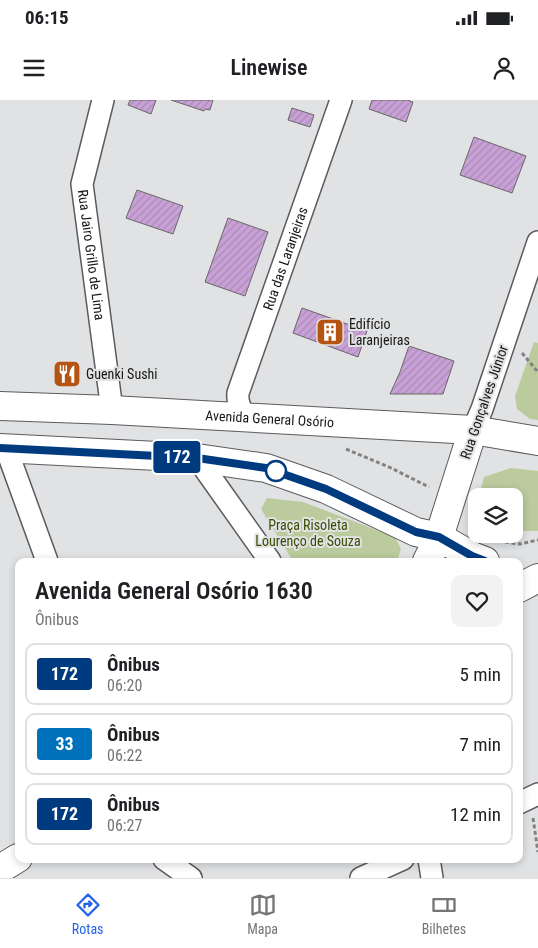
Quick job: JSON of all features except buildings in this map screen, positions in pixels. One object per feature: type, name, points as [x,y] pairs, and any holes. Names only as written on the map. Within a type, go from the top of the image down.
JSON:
[{"type":"main road","name":"Avenida General Osório","points":[[0,406],[112,410],[474,430],[538,442]]},
{"type":"main road","name":"Rua Gonçalves Júnior","points":[[428,558],[439,537],[474,430]]},
{"type":"main road","points":[[3,448],[197,458],[266,468],[326,489],[416,532],[439,537],[477,558]]},
{"type":"main road","points":[[523,568],[538,568]]},
{"type":"main road","points":[[523,586],[538,578]]},
{"type":"main road","points":[[0,865],[15,859]]},
{"type":"main road","points":[[0,869],[15,860]]},
{"type":"street","name":"Rua Jairo Grillo de Lima","points":[[103,100],[82,184],[112,410]]},
{"type":"street","name":"Rua das Laranjeiras","points":[[246,417],[237,400],[238,393],[341,100]]},
{"type":"street","name":"Rua Gonçalves Júnior","points":[[474,430],[538,242]]},
{"type":"street","points":[[3,448],[46,558]]},
{"type":"street","points":[[197,458],[268,558]]},
{"type":"street","points":[[170,863],[191,878]]},
{"type":"street","points":[[362,878],[394,863]]},
{"type":"street","points":[[430,863],[432,878]]},
{"type":"path","points":[[512,543],[520,544],[538,540]]},
{"type":"path","points":[[529,799],[538,852]]},
{"type":"green space","points":[[534,342],[538,343],[538,420],[530,419],[517,409],[515,396]]},
{"type":"green space","points":[[511,468],[538,471],[538,531],[523,531],[523,488],[481,488],[484,477]]},
{"type":"green space","name":"Praça Risoleta Lourenço de Souza","points":[[267,498],[303,502],[395,537],[401,549],[398,558],[291,558],[261,509]]},
{"type":"bus line","name":"172","points":[[0,448],[197,458],[266,468],[326,489],[416,532],[439,537],[477,558]]},
{"type":"place","name":"Edifício Laranjeiras","points":[[330,332]]},
{"type":"place","name":"Guenki Sushi","points":[[67,374]]}]
